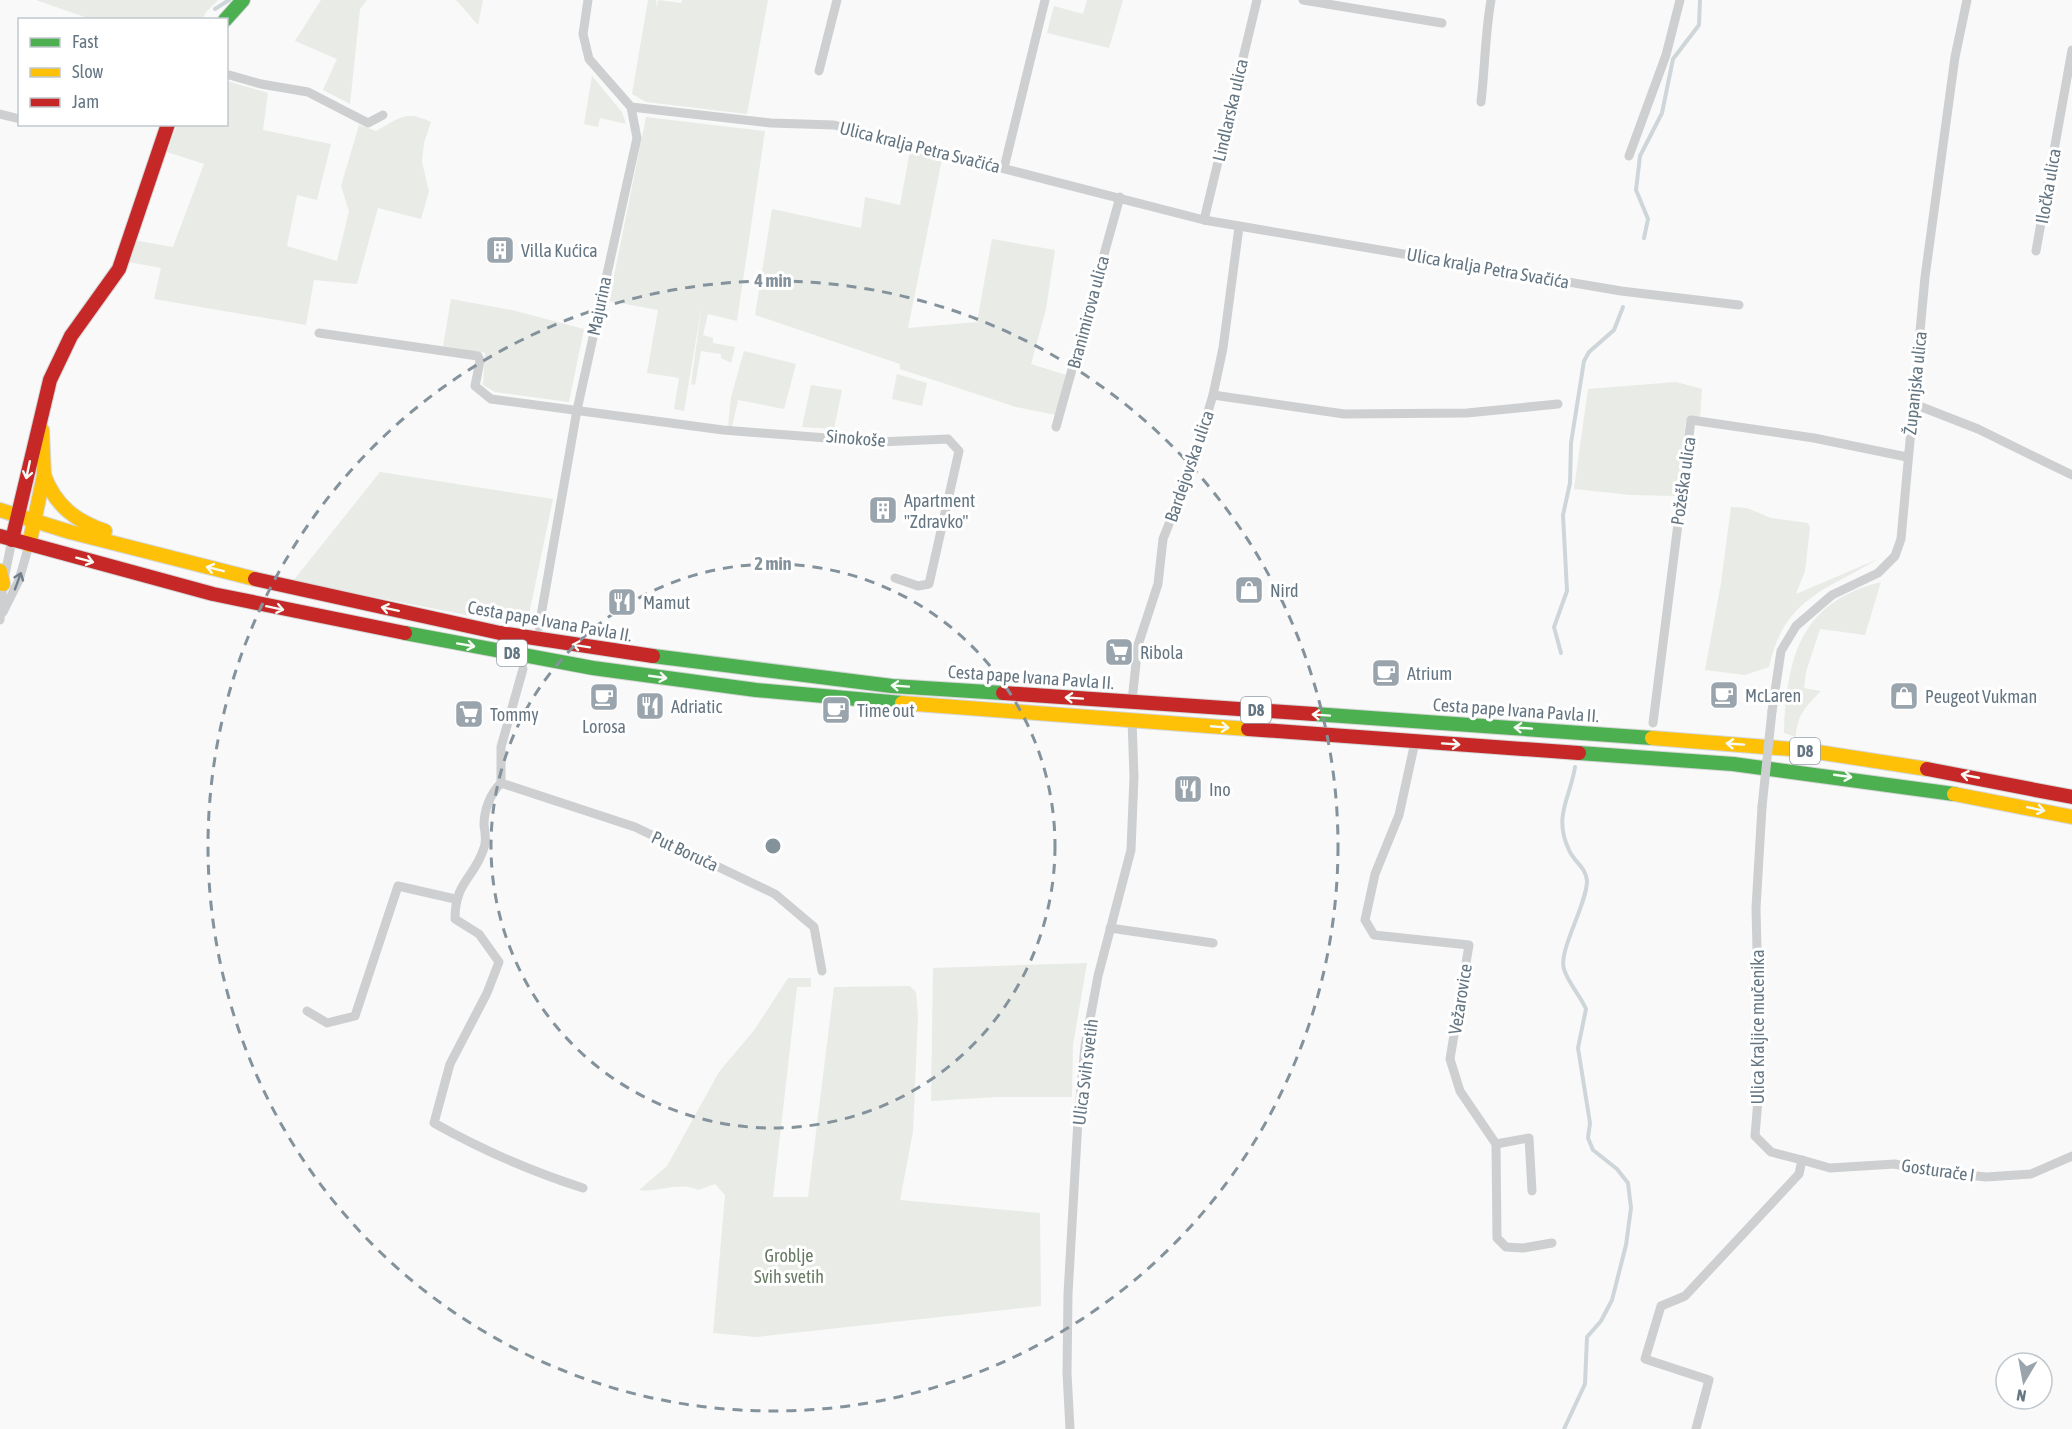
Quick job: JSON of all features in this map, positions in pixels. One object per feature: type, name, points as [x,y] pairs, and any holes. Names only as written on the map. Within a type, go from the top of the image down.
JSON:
[{"type":"main road","points":[[227,18],[243,0]]},
{"type":"main road","points":[[6,538],[18,516],[50,380],[59,357],[119,269],[167,126]]},
{"type":"main road","points":[[29,545],[44,475],[41,425]]},
{"type":"main road","points":[[44,475],[57,502],[76,520],[115,536],[133,548]]},
{"type":"main road","name":"Cesta pape Ivana Pavla II.","points":[[0,510],[133,548],[272,583],[489,631],[592,648],[827,680],[1781,748],[1954,773],[2072,797]]},
{"type":"main road","name":"Cesta pape Ivana Pavla II.","points":[[6,538],[253,603],[348,624],[593,668],[756,690],[1003,712],[1662,758],[1824,773],[1965,794],[2072,816]]},
{"type":"street","points":[[588,0],[583,34],[589,59],[631,107]]},
{"type":"street","points":[[819,71],[837,0]]},
{"type":"street","points":[[1004,168],[1045,0]]},
{"type":"street","name":"Lindlarska ulica","points":[[1204,220],[1257,0]]},
{"type":"street","points":[[1303,0],[1442,22]]},
{"type":"street","points":[[1481,102],[1485,67],[1484,38],[1491,0]]},
{"type":"street","points":[[1629,156],[1666,55],[1680,0]]},
{"type":"street","name":"Županjska ulica","points":[[1762,807],[1781,651],[1796,626],[1832,595],[1878,573],[1895,556],[1901,539],[1925,277],[1955,57],[1967,0]]},
{"type":"street","name":"Iločka ulica","points":[[2036,251],[2072,50]]},
{"type":"street","points":[[228,75],[261,84],[308,92],[368,123],[383,115]]},
{"type":"street","name":"Ulica kralja Petra Svačića","points":[[631,107],[771,123],[834,124],[1204,220]]},
{"type":"street","name":"Majurina","points":[[539,627],[577,410],[637,138],[631,107]]},
{"type":"street","points":[[0,114],[18,118]]},
{"type":"street","name":"Branimirova ulica","points":[[1056,427],[1120,197]]},
{"type":"street","points":[[1204,220],[1239,227]]},
{"type":"street","name":"Ulica kralja Petra Svačića","points":[[1239,227],[1374,247],[1620,291],[1739,305]]},
{"type":"street","name":"Bardejovska ulica","points":[[1132,701],[1138,645],[1158,584],[1163,539],[1190,471],[1213,395],[1223,348],[1239,227]]},
{"type":"street","points":[[319,333],[478,356],[480,361],[475,386],[490,399],[577,410]]},
{"type":"street","points":[[1213,395],[1344,414],[1467,413],[1558,404]]},
{"type":"street","points":[[1914,405],[1978,429],[2072,475]]},
{"type":"street","name":"Sinokoše","points":[[577,410],[723,430],[879,442],[948,439],[959,451],[929,584],[918,586],[895,578]]},
{"type":"street","name":"Požeška ulica","points":[[1653,723],[1691,420],[1814,438],[1907,457]]},
{"type":"street","points":[[1,617],[6,538]]},
{"type":"street","points":[[1,617],[19,579],[29,545]]},
{"type":"street","points":[[523,669],[501,747],[501,783],[494,790],[487,806],[485,846],[477,864],[464,881],[455,899],[455,919],[479,934],[499,963],[488,993],[450,1064],[434,1123],[469,1143],[528,1170],[582,1188]]},
{"type":"street","name":"Ulica Svih svetih","points":[[1070,1429],[1066,1373],[1068,1294],[1078,1120],[1085,1046],[1110,928],[1131,850],[1134,777],[1132,720]]},
{"type":"street","name":"Vežarovice","points":[[1415,742],[1399,815],[1375,874],[1365,920],[1374,935],[1469,945],[1450,1059],[1460,1091],[1496,1144]]},
{"type":"street","name":"Put Boruča","points":[[501,783],[635,827],[775,894],[814,927],[822,971]]},
{"type":"street","name":"Ulica Kraljice mučenika","points":[[1762,807],[1756,908],[1760,1075],[1755,1136],[1771,1152],[1802,1160]]},
{"type":"street","points":[[307,1011],[327,1023],[355,1016],[398,886],[455,899]]},
{"type":"street","points":[[1110,928],[1214,943]]},
{"type":"street","points":[[1532,1191],[1529,1138],[1496,1144],[1497,1238],[1506,1247],[1523,1248],[1552,1243]]},
{"type":"street","name":"Gosturače I","points":[[1802,1160],[1830,1168],[1895,1164],[1922,1170],[1986,1177],[2031,1173],[2072,1156]]},
{"type":"street","points":[[1695,1429],[1709,1380],[1645,1359],[1661,1306],[1685,1296],[1799,1174],[1802,1160]]},
{"type":"green space","points":[[36,0],[218,0],[203,18],[87,18]]},
{"type":"green space","points":[[321,0],[367,0],[360,9],[350,104],[323,90],[337,59],[295,41]]},
{"type":"green space","points":[[456,0],[483,0],[478,25]]},
{"type":"green space","points":[[648,0],[656,0],[657,8],[658,0],[681,3],[682,0],[768,0],[747,114],[646,102],[632,94]]},
{"type":"green space","points":[[1087,0],[1123,0],[1109,48],[1047,33],[1054,6],[1083,14]]},
{"type":"green space","points":[[592,76],[622,112],[626,124],[600,118],[598,127],[584,124]]},
{"type":"green space","points":[[228,81],[268,93],[263,130],[331,144],[317,200],[297,195],[287,246],[337,261],[349,211],[341,186],[359,125],[376,131],[397,119],[408,116],[431,122],[424,143],[422,162],[429,191],[421,219],[378,208],[357,284],[314,280],[306,325],[154,299],[161,268],[129,262],[134,240],[173,247],[204,164],[167,152],[177,126],[228,126]]},
{"type":"green space","points":[[646,117],[765,131],[737,321],[708,314],[703,335],[713,338],[713,343],[735,347],[731,363],[721,358],[721,354],[701,351],[695,385],[691,384],[702,304],[684,411],[674,409],[679,378],[647,373],[658,310],[609,301]]},
{"type":"green space","points":[[910,151],[942,159],[908,328],[977,322],[992,239],[1055,250],[1046,309],[1031,364],[1066,375],[1056,415],[1016,407],[900,369],[900,364],[755,315],[772,209],[861,228],[865,197],[900,205]]},
{"type":"green space","points":[[451,299],[512,310],[584,329],[569,402],[495,392],[483,385],[485,353],[443,346]]},
{"type":"green space","points":[[744,351],[796,364],[784,409],[738,400],[732,427],[728,427],[731,397]]},
{"type":"green space","points":[[897,374],[927,383],[922,406],[892,399]]},
{"type":"green space","points":[[1676,382],[1702,389],[1700,417],[1686,420],[1677,496],[1631,495],[1574,489],[1588,389]]},
{"type":"green space","points":[[811,385],[842,390],[834,429],[802,427]]},
{"type":"green space","points":[[380,472],[553,499],[528,619],[490,611],[487,619],[293,581]]},
{"type":"green space","points":[[1731,507],[1747,508],[1771,518],[1808,523],[1810,528],[1805,571],[1796,594],[1878,559],[1809,599],[1785,626],[1776,644],[1769,667],[1745,675],[1705,670],[1721,583]]},
{"type":"green space","points":[[1881,582],[1865,635],[1820,629],[1806,672],[1804,688],[1821,691],[1800,717],[1796,737],[1784,733],[1789,681],[1794,658],[1803,637],[1815,619],[1832,604],[1853,591]]},
{"type":"green space","points":[[1087,963],[1073,1045],[1072,1097],[998,1097],[931,1101],[933,968]]},
{"type":"green space","name":"Groblje Svih svetih","points":[[788,978],[811,978],[811,987],[797,987],[773,1197],[808,1197],[834,987],[910,986],[916,992],[918,1016],[913,1132],[900,1200],[1040,1213],[1041,1306],[756,1337],[713,1333],[725,1195],[715,1184],[698,1190],[676,1187],[639,1190],[667,1166],[719,1072],[755,1029]]},
{"type":"waterway","points":[[215,9],[229,0]]},
{"type":"waterway","points":[[1644,238],[1648,219],[1636,190],[1640,156],[1662,113],[1673,59],[1699,25],[1700,0]]},
{"type":"waterway","points":[[1561,653],[1554,627],[1567,591],[1563,515],[1570,483],[1571,443],[1584,361],[1589,352],[1614,330],[1623,307]]},
{"type":"waterway","points":[[1564,1429],[1585,1384],[1587,1337],[1601,1321],[1612,1300],[1626,1245],[1631,1208],[1628,1183],[1617,1169],[1593,1150],[1588,1138],[1590,1123],[1578,1048],[1586,1009],[1564,969],[1565,951],[1583,902],[1587,881],[1584,872],[1569,850],[1562,827],[1564,808],[1575,767]]},
{"type":"traffic: fast","points":[[227,18],[243,0]]},
{"type":"traffic: fast","points":[[405,633],[593,668],[756,690],[902,703]]},
{"type":"traffic: fast","points":[[653,656],[892,686],[1003,693]]},
{"type":"traffic: fast","points":[[1314,714],[1652,738]]},
{"type":"traffic: fast","points":[[1579,753],[1733,764],[1954,794]]},
{"type":"traffic: slow","points":[[29,545],[44,475],[42,430]]},
{"type":"traffic: slow","points":[[44,475],[54,495],[67,511],[84,522],[105,531]]},
{"type":"traffic: slow","points":[[0,510],[70,532],[255,579]]},
{"type":"traffic: slow","points":[[0,571],[3,584]]},
{"type":"traffic: slow","points":[[902,703],[1248,729]]},
{"type":"traffic: slow","points":[[1652,738],[1804,750],[1927,769]]},
{"type":"traffic: slow","points":[[1954,794],[2072,817]]},
{"type":"traffic: jam","points":[[12,540],[50,380],[71,336],[119,269],[167,126]]},
{"type":"traffic: jam","points":[[0,536],[213,594],[405,633]]},
{"type":"traffic: jam","points":[[255,579],[500,633],[653,656]]},
{"type":"traffic: jam","points":[[1003,693],[1314,714]]},
{"type":"traffic: jam","points":[[1248,729],[1579,753]]},
{"type":"traffic: jam","points":[[1927,769],[2072,797]]},
{"type":"place","name":"Villa Kućica","points":[[500,250]]},
{"type":"place","name":"Apartment \"Zdravko\"","points":[[883,510]]},
{"type":"place","name":"Nird","points":[[1249,590]]},
{"type":"place","name":"Mamut","points":[[622,602]]},
{"type":"place","name":"Ribola","points":[[1119,652]]},
{"type":"place","name":"Atrium","points":[[1386,673]]},
{"type":"place","name":"McLaren","points":[[1724,695]]},
{"type":"place","name":"Peugeot Vukman","points":[[1904,696]]},
{"type":"place","name":"Lorosa","points":[[604,697]]},
{"type":"place","name":"Adriatic","points":[[650,706]]},
{"type":"place","name":"Time out","points":[[836,710]]},
{"type":"place","name":"Tommy","points":[[469,714]]},
{"type":"place","name":"Ino","points":[[1188,789]]}]
